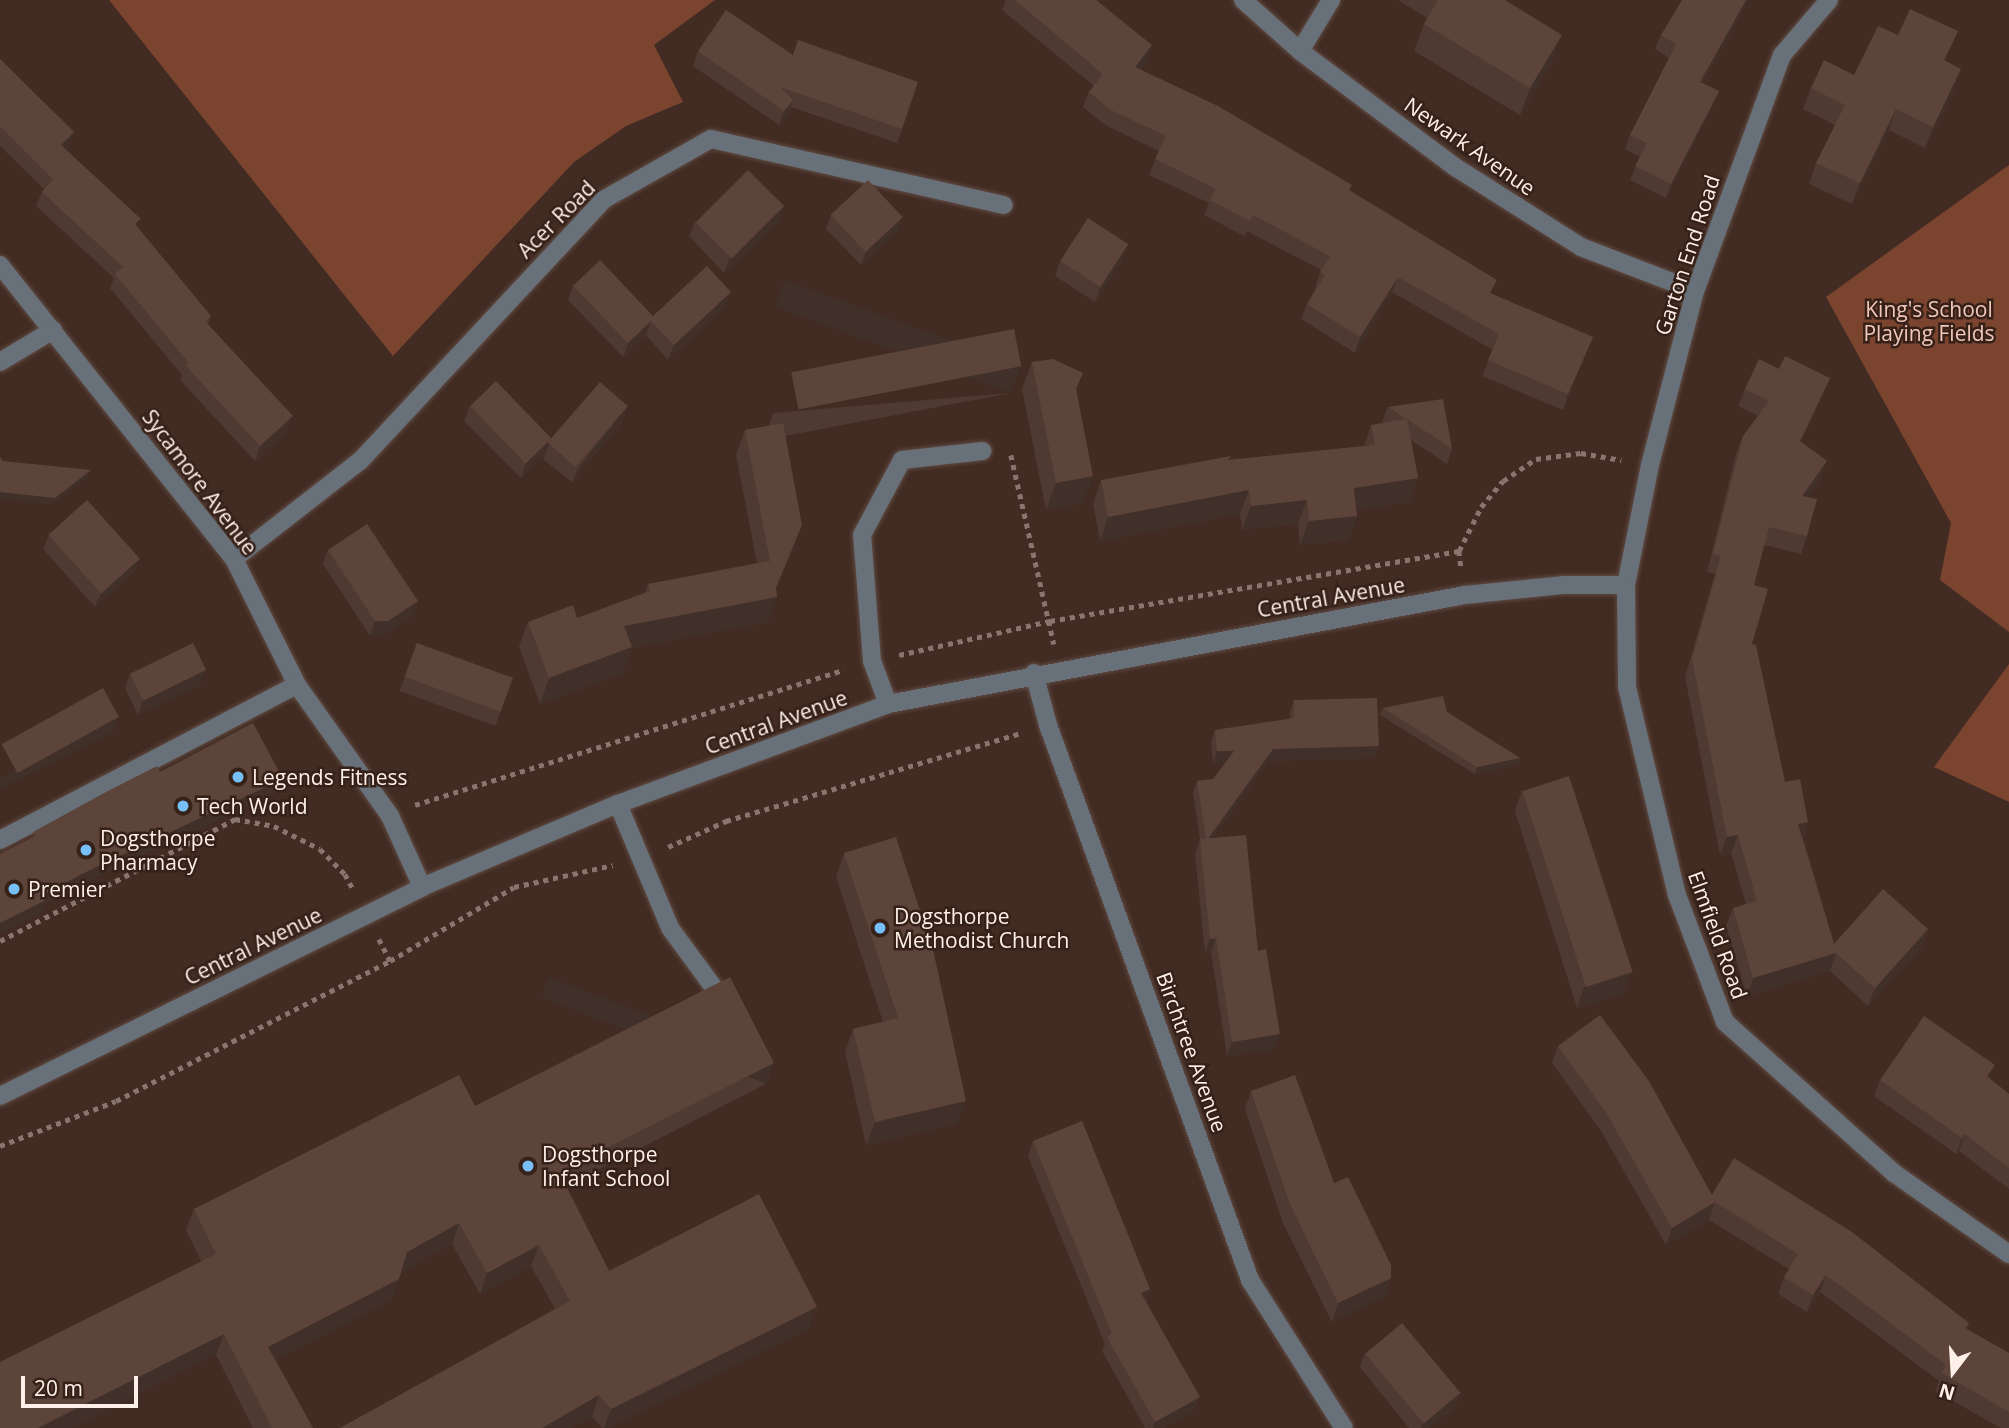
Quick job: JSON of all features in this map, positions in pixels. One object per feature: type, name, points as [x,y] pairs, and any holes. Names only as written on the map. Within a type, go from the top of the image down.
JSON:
[{"type":"street","name":"Newark Avenue","points":[[1243,0],[1300,51],[1455,167],[1581,247],[1695,291]]},
{"type":"street","points":[[1300,51],[1331,0]]},
{"type":"street","name":"Garton End Road","points":[[1626,585],[1650,465],[1695,291],[1782,55],[1829,0]]},
{"type":"street","name":"Acer Road","points":[[234,559],[360,461],[603,200],[711,139],[1003,205]]},
{"type":"street","name":"Sycamore Avenue","points":[[0,265],[234,559],[297,685],[390,816],[422,887]]},
{"type":"street","points":[[0,362],[53,330]]},
{"type":"street","points":[[888,704],[872,661],[862,535],[902,460],[982,451]]},
{"type":"street","name":"Central Avenue","points":[[0,1096],[422,887],[618,804],[888,704],[1034,673],[1465,596],[1564,585],[1626,585]]},
{"type":"street","name":"Elmfield Road","points":[[1626,585],[1627,687],[1677,895],[1725,1022],[1894,1173],[2009,1254]]},
{"type":"street","name":"Birchtree Avenue","points":[[1034,673],[1048,725],[1250,1280],[1344,1428]]},
{"type":"street","points":[[0,840],[297,685]]},
{"type":"street","points":[[618,804],[670,928],[714,988]]},
{"type":"path","points":[[982,451],[1010,452],[1050,621],[1058,670]]},
{"type":"path","points":[[390,816],[436,795],[872,661],[1050,621],[1459,551],[1481,507],[1503,481],[1536,459],[1581,453],[1650,465]]},
{"type":"path","points":[[0,1146],[116,1101],[390,961],[514,887],[640,859],[726,821],[1048,725]]},
{"type":"path","points":[[0,941],[235,819],[274,826],[320,849],[345,874],[390,961]]},
{"type":"green space","points":[[109,0],[715,0],[654,45],[683,102],[626,126],[574,162],[393,356]]},
{"type":"green space","name":"King's School Playing Fields","points":[[2009,165],[2009,632],[1940,580],[1951,523],[1826,297]]},
{"type":"green space","points":[[2009,664],[2009,802],[1934,767]]},
{"type":"building","points":[[1015,0],[1096,0],[1152,45],[1135,67],[1218,106],[1352,185],[1349,190],[1497,280],[1490,293],[1593,337],[1568,394],[1488,360],[1499,334],[1398,277],[1360,337],[1307,304],[1325,275],[1320,272],[1330,256],[1253,215],[1250,221],[1210,200],[1216,189],[1155,159],[1166,136],[1111,110],[1089,92],[1103,74]]},
{"type":"building","points":[[1438,0],[1505,0],[1562,35],[1530,88],[1424,24]]},
{"type":"building","points":[[1682,0],[1746,0],[1700,82],[1719,91],[1671,184],[1635,166],[1647,143],[1630,135],[1676,44],[1661,35]]},
{"type":"building","points":[[1910,9],[1958,31],[1944,60],[1961,69],[1933,127],[1896,109],[1860,183],[1816,163],[1845,105],[1811,88],[1824,60],[1854,75],[1878,26],[1898,35]]},
{"type":"building","points":[[726,10],[793,55],[798,40],[918,82],[902,129],[780,87],[793,100],[784,111],[698,51]]},
{"type":"building","points":[[0,59],[74,132],[61,145],[141,219],[135,224],[211,316],[205,321],[293,416],[260,446],[186,366],[189,363],[115,274],[123,267],[42,192],[53,179],[0,126]]},
{"type":"building","points":[[748,170],[784,206],[732,258],[696,222]]},
{"type":"building","points":[[868,180],[903,217],[865,252],[831,215]]},
{"type":"building","points":[[1088,218],[1128,244],[1100,287],[1060,261]]},
{"type":"building","points":[[600,260],[653,316],[707,266],[731,292],[674,345],[651,321],[628,343],[573,286]]},
{"type":"building","points":[[1014,329],[1021,366],[798,410],[791,372]]},
{"type":"building","points":[[1785,356],[1830,378],[1800,441],[1827,461],[1802,496],[1817,499],[1807,536],[1769,527],[1754,585],[1768,589],[1752,644],[1756,645],[1785,782],[1800,779],[1808,822],[1798,824],[1834,944],[1883,889],[1928,929],[1875,988],[1836,953],[1753,978],[1733,908],[1757,901],[1738,835],[1727,837],[1692,659],[1721,556],[1713,554],[1743,436],[1769,401],[1745,389],[1759,359],[1779,369]]},
{"type":"building","points":[[1053,359],[1083,373],[1076,389],[1093,476],[1056,483],[1032,362]]},
{"type":"building","points":[[496,381],[552,439],[526,464],[470,406]]},
{"type":"building","points":[[600,382],[628,406],[575,467],[548,442]]},
{"type":"building","points":[[1443,399],[1452,449],[1388,407]]},
{"type":"building","points":[[1407,419],[1418,478],[1354,488],[1357,516],[1309,521],[1307,500],[1251,506],[1249,490],[1108,517],[1101,480],[1231,456],[1228,460],[1375,445],[1371,425]]},
{"type":"building","points":[[783,423],[802,525],[776,587],[777,597],[624,626],[632,647],[549,678],[528,622],[573,605],[577,618],[650,591],[648,584],[770,561],[745,430]]},
{"type":"building","points":[[0,457],[3,461],[91,470],[55,498],[0,492]]},
{"type":"building","points":[[87,500],[140,559],[101,594],[48,535]]},
{"type":"building","points":[[367,524],[418,601],[388,621],[375,621],[328,550]]},
{"type":"building","points":[[193,643],[206,670],[143,701],[130,674]]},
{"type":"building","points":[[417,643],[513,678],[501,712],[405,677]]},
{"type":"building","points":[[103,688],[119,717],[18,773],[2,744]]},
{"type":"building","points":[[1443,696],[1447,712],[1520,758],[1477,767],[1383,708]]},
{"type":"building","points":[[1377,698],[1379,746],[1273,749],[1206,839],[1197,781],[1213,779],[1234,751],[1217,751],[1215,730],[1294,718],[1294,700]]},
{"type":"building","points":[[253,723],[283,779],[84,873],[43,895],[46,900],[0,923],[0,854],[35,836],[33,832],[106,792],[157,766],[160,772]]},
{"type":"building","points":[[1569,776],[1633,972],[1586,987],[1522,791]]},
{"type":"building","points":[[1246,835],[1258,951],[1266,949],[1280,1034],[1232,1042],[1216,938],[1210,939],[1200,839]]},
{"type":"building","points":[[896,837],[934,954],[966,1101],[875,1122],[853,1029],[898,1018],[844,853]]},
{"type":"building","points":[[730,977],[774,1063],[559,1172],[609,1271],[759,1194],[817,1307],[611,1409],[599,1395],[542,1428],[340,1428],[570,1301],[539,1245],[487,1273],[459,1223],[407,1252],[399,1279],[268,1347],[313,1428],[272,1428],[224,1334],[38,1428],[0,1428],[0,1362],[216,1254],[194,1209],[459,1075],[475,1106]]},
{"type":"building","points":[[1600,1015],[1649,1081],[1712,1195],[1734,1158],[1852,1232],[1969,1323],[1965,1328],[2009,1353],[2009,1412],[1942,1373],[1946,1365],[1826,1275],[1813,1295],[1784,1277],[1798,1254],[1715,1202],[1672,1228],[1607,1114],[1558,1046]]},
{"type":"building","points":[[1924,1016],[1995,1065],[1987,1076],[2009,1094],[2009,1168],[1965,1134],[1962,1138],[1880,1080]]},
{"type":"building","points":[[1295,1075],[1334,1183],[1348,1177],[1391,1265],[1391,1278],[1338,1303],[1290,1204],[1251,1091]]},
{"type":"building","points":[[1082,1121],[1150,1289],[1141,1293],[1200,1397],[1155,1422],[1107,1337],[1112,1334],[1033,1141]]},
{"type":"building","points":[[1402,1323],[1460,1393],[1424,1424],[1365,1354]]},
{"type":"place","name":"Legends Fitness","points":[[238,777]]},
{"type":"place","name":"Tech World","points":[[183,806]]},
{"type":"place","name":"Dogsthorpe Pharmacy","points":[[86,850]]},
{"type":"place","name":"Premier","points":[[14,889]]},
{"type":"place","name":"Dogsthorpe Methodist Church","points":[[880,928]]},
{"type":"place","name":"Dogsthorpe Infant School","points":[[528,1166]]}]
